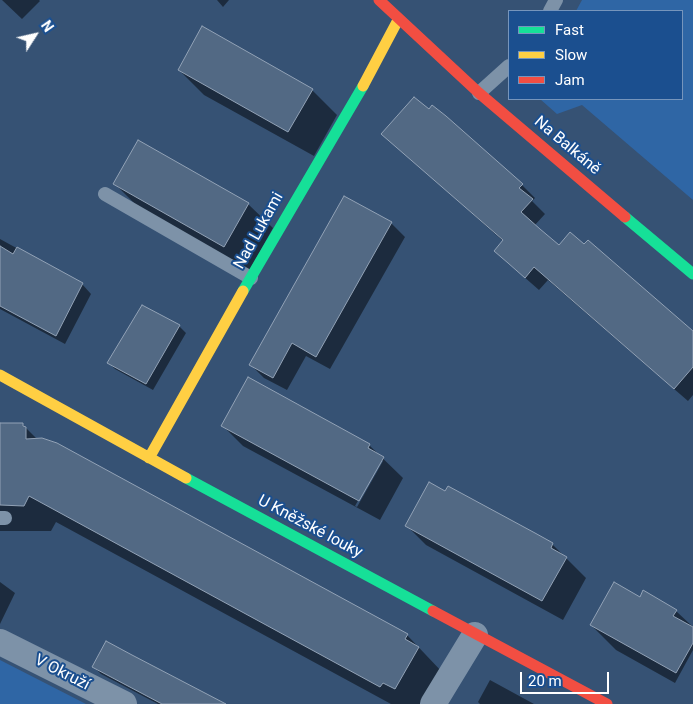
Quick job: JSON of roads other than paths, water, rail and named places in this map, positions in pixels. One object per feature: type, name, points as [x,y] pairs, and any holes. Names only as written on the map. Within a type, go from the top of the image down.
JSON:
[{"type":"street","name":"Na Balkáně","points":[[379,0],[398,20],[480,93],[693,274]]},
{"type":"street","name":"Nad Lukami","points":[[149,458],[355,100],[398,20]]},
{"type":"street","name":"U Kněžské louky","points":[[0,375],[475,635],[607,704]]},
{"type":"street","points":[[433,704],[475,635]]},
{"type":"street","name":"V Okruží","points":[[0,642],[124,704]]},
{"type":"lane","points":[[480,93],[508,67]]},
{"type":"lane","points":[[105,194],[251,278]]}]
